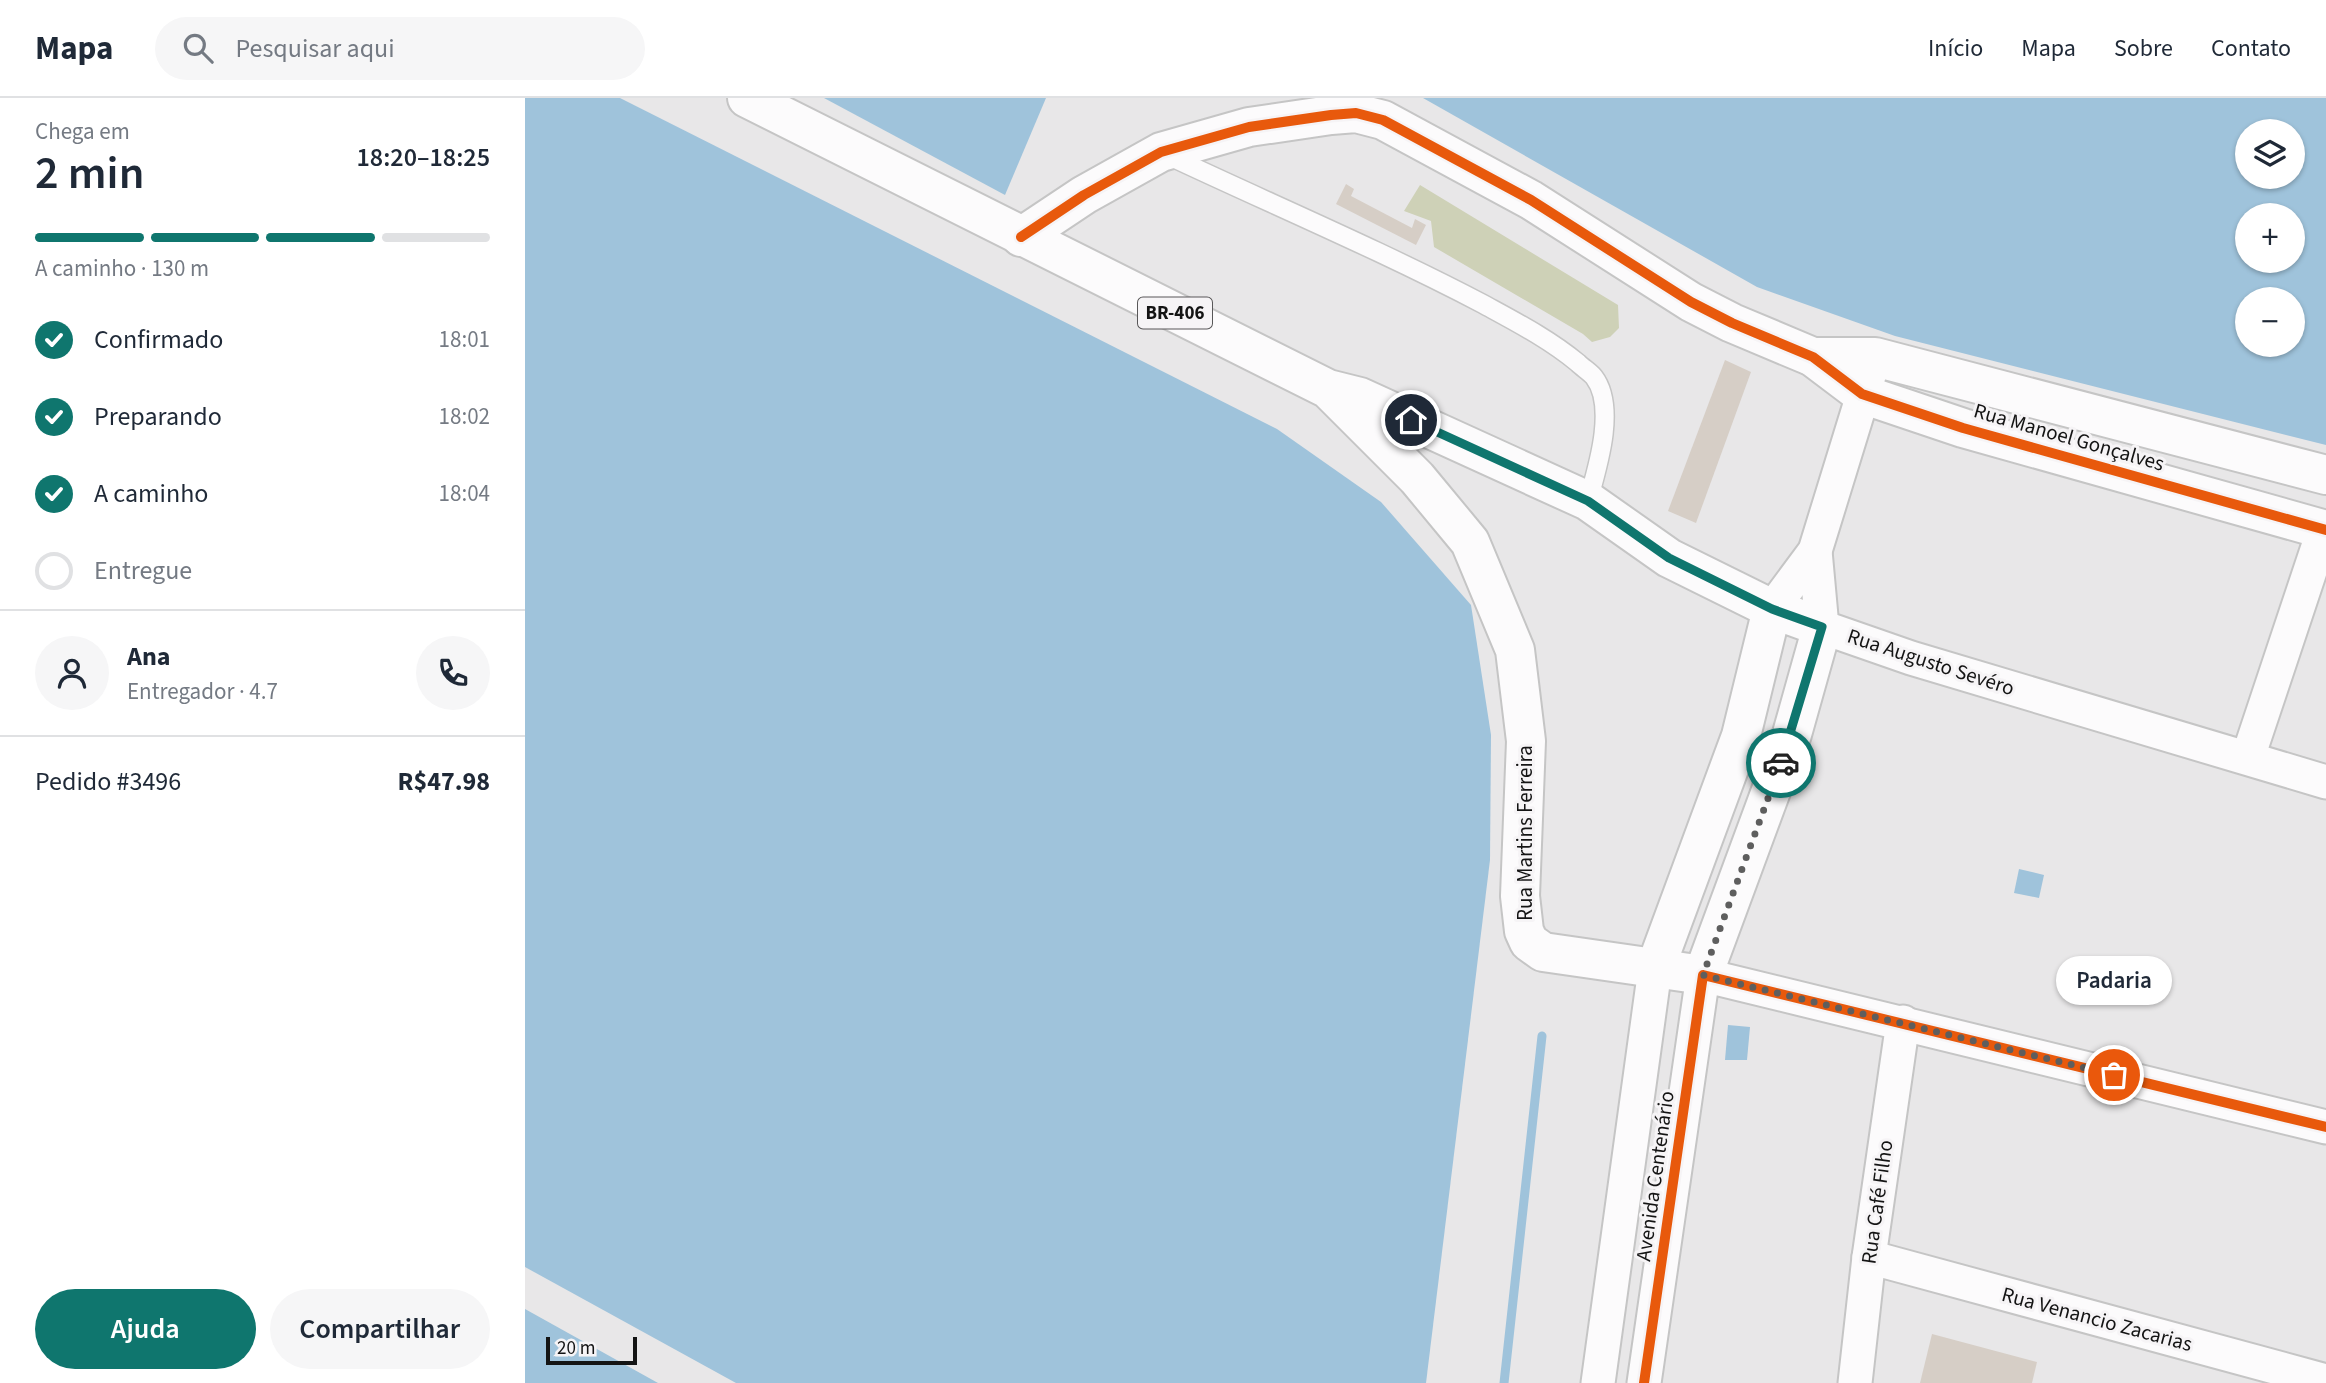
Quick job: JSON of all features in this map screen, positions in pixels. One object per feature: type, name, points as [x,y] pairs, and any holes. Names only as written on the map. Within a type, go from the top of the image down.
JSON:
[{"type":"main road","name":"BR-406","points":[[747,98],[1328,389]]},
{"type":"main road","points":[[1021,237],[1084,195],[1161,152],[1249,127],[1356,113],[1383,120],[1531,200],[1691,302],[1732,323],[1813,357]]},
{"type":"main road","name":"Rua Manoel Gonçalves","points":[[1813,357],[1875,357],[2326,475]]},
{"type":"main road","name":"Rua Manoel Gonçalves","points":[[1813,357],[1862,394],[1963,428],[2325,529]]},
{"type":"main road","name":"Rua Augusto Sevéro","points":[[1328,389],[1360,397],[1588,501],[1669,558],[1772,609],[1822,627]]},
{"type":"main road","name":"Rua Martins Ferreira","points":[[1328,389],[1417,478],[1470,542],[1515,650],[1525,741],[1520,896],[1524,931],[1529,942],[1543,952],[1703,975]]},
{"type":"main road","points":[[2177,487],[2198,441]]},
{"type":"main road","name":"Avenida Centenário","points":[[1655,969],[1741,736],[1772,609]]},
{"type":"main road","name":"Avenida Centenário","points":[[1703,975],[1791,734],[1822,627]]},
{"type":"street","name":"Avenida Centenário","points":[[1772,609],[1815,551],[1875,357]]},
{"type":"street","points":[[2248,757],[2325,529]]},
{"type":"street","name":"Avenida Centenário","points":[[1815,551],[1822,627]]},
{"type":"street","name":"Rua Augusto Sevéro","points":[[1822,627],[1911,658],[2326,782]]},
{"type":"street","name":"Avenida Centenário","points":[[1598,1383],[1655,969]]},
{"type":"street","name":"Avenida Centenário","points":[[1644,1383],[1703,975]]},
{"type":"street","name":"Rua Martins Ferreira","points":[[1703,975],[2326,1127]]},
{"type":"street","name":"Rua Café Filho","points":[[1855,1383],[1869,1257],[1903,1022]]},
{"type":"street","name":"Rua Venancio Zacarias","points":[[1869,1257],[2287,1377],[2326,1381]]},
{"type":"lane","points":[[1161,152],[1431,277],[1525,326],[1565,353],[1594,378],[1603,396],[1604,427],[1599,461],[1588,501]]},
{"type":"green space","points":[[1420,185],[1618,305],[1619,328],[1610,337],[1592,342],[1583,334],[1434,247],[1431,221],[1404,211]]},
{"type":"water","points":[[525,98],[620,98],[1277,429],[1381,502],[1471,605],[1491,735],[1490,860],[1426,1383],[736,1383],[525,1267]]},
{"type":"water","points":[[824,98],[1046,98],[1005,195]]},
{"type":"water","points":[[1423,98],[2326,98],[2326,445],[1895,336],[1757,287]]},
{"type":"water","points":[[2019,869],[2044,875],[2039,898],[2014,893]]},
{"type":"water","points":[[1728,1025],[1750,1027],[1747,1060],[1725,1060]]},
{"type":"water","points":[[525,1309],[658,1383],[525,1383]]},
{"type":"building","points":[[1346,184],[1354,189],[1351,196],[1412,228],[1415,219],[1426,225],[1416,245],[1336,204]]},
{"type":"building","points":[[1725,360],[1751,372],[1696,523],[1668,511]]},
{"type":"building","points":[[1932,1334],[2037,1362],[2032,1383],[1920,1383]]},
{"type":"waterway","points":[[1504,1383],[1542,1036]]},
{"type":"cycle path","points":[[1021,237],[1084,195],[1161,152],[1249,127],[1356,113],[1383,120],[1531,200],[1691,302],[1732,323],[1813,357],[1862,394],[1963,428],[2326,530]]},
{"type":"cycle path","points":[[1644,1383],[1703,975],[2326,1127]]},
{"type":"way so far","points":[[1781,763],[1703,975],[2114,1075]]},
{"type":"place","name":"Padaria","points":[[2114,1075]]},
{"type":"route","points":[[1411,420],[1588,501],[1669,558],[1772,609],[1822,627],[1781,763]]}]
